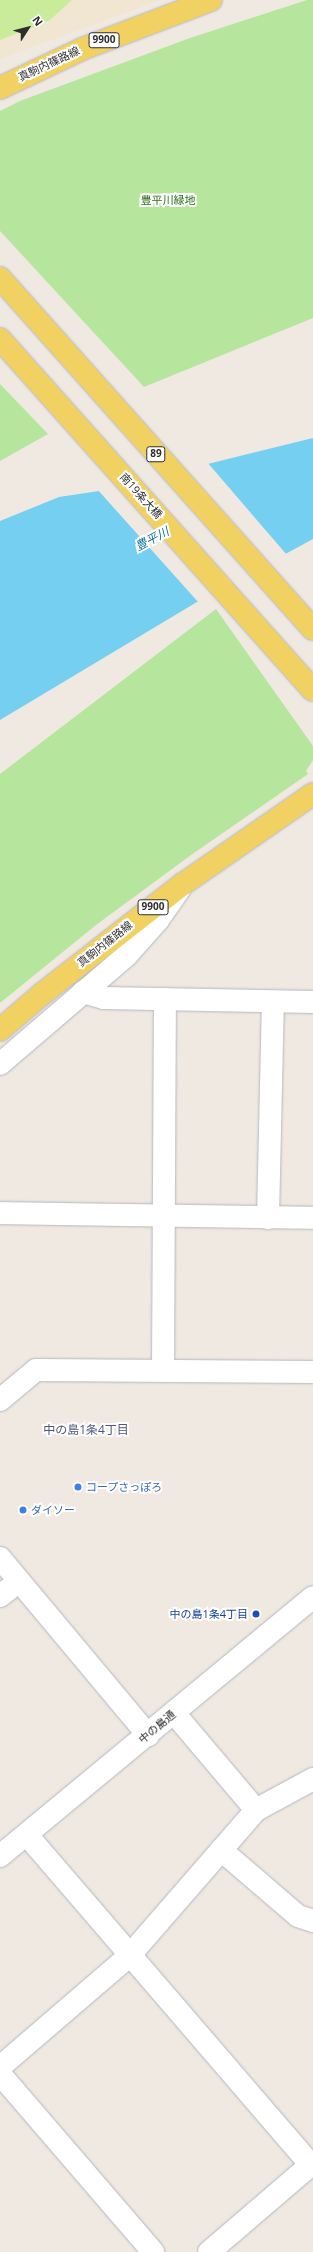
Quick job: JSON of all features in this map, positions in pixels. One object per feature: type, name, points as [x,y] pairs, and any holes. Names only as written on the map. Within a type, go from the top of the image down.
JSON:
[{"type":"main road","name":"真駒内篠路線","points":[[0,88],[82,49],[212,0]]},
{"type":"main road","name":"89","points":[[0,278],[313,629]]},
{"type":"main road","name":"南19条大橋","points":[[0,339],[313,690]]},
{"type":"main road","name":"真駒内篠路線","points":[[0,1030],[42,994],[183,884],[313,794]]},
{"type":"street","points":[[0,1064],[126,956],[158,920],[183,884]]},
{"type":"street","points":[[83,992],[104,998],[313,1002]]},
{"type":"street","points":[[163,1370],[165,999]]},
{"type":"street","points":[[268,1218],[273,1002]]},
{"type":"street","points":[[0,1213],[165,1217],[313,1218]]},
{"type":"street","points":[[0,1400],[36,1370],[313,1372]]},
{"type":"street","points":[[0,1558],[148,1735]]},
{"type":"street","points":[[0,1596],[19,1581]]},
{"type":"street","name":"中の島通","points":[[0,1856],[313,1597]]},
{"type":"street","points":[[174,1713],[256,1810]]},
{"type":"street","points":[[0,2067],[130,1955],[256,1810],[313,1779]]},
{"type":"street","points":[[27,1835],[312,2164],[210,2252]]},
{"type":"street","points":[[221,1850],[298,1916],[313,1921]]},
{"type":"street","points":[[0,2074],[153,2252]]},
{"type":"shaded area","points":[[0,0],[160,0],[0,59]]},
{"type":"green space","points":[[0,0],[72,0],[50,20],[0,40]]},
{"type":"green space","name":"豊平川緑地","points":[[307,0],[313,0],[313,318],[144,387],[0,231],[0,111],[20,101],[190,38]]},
{"type":"green space","points":[[0,384],[48,434],[0,461]]},
{"type":"green space","points":[[216,609],[313,746],[313,760],[306,771],[308,774],[191,855],[96,925],[0,1003],[0,774]]},
{"type":"water","name":"豊平川","points":[[313,438],[313,539],[197,602],[0,720],[0,521],[59,497],[99,491]]},
{"type":"pier","points":[[207,462],[287,555],[199,603],[97,489]]},
{"type":"place","name":"コープさっぽろ","points":[[78,1487]]},
{"type":"place","name":"ダイソー","points":[[23,1510]]},
{"type":"place","name":"中の島1条4丁目","points":[[256,1614]]},
{"type":"district","name":"中の島1条4丁目","points":[[86,1430]]}]
